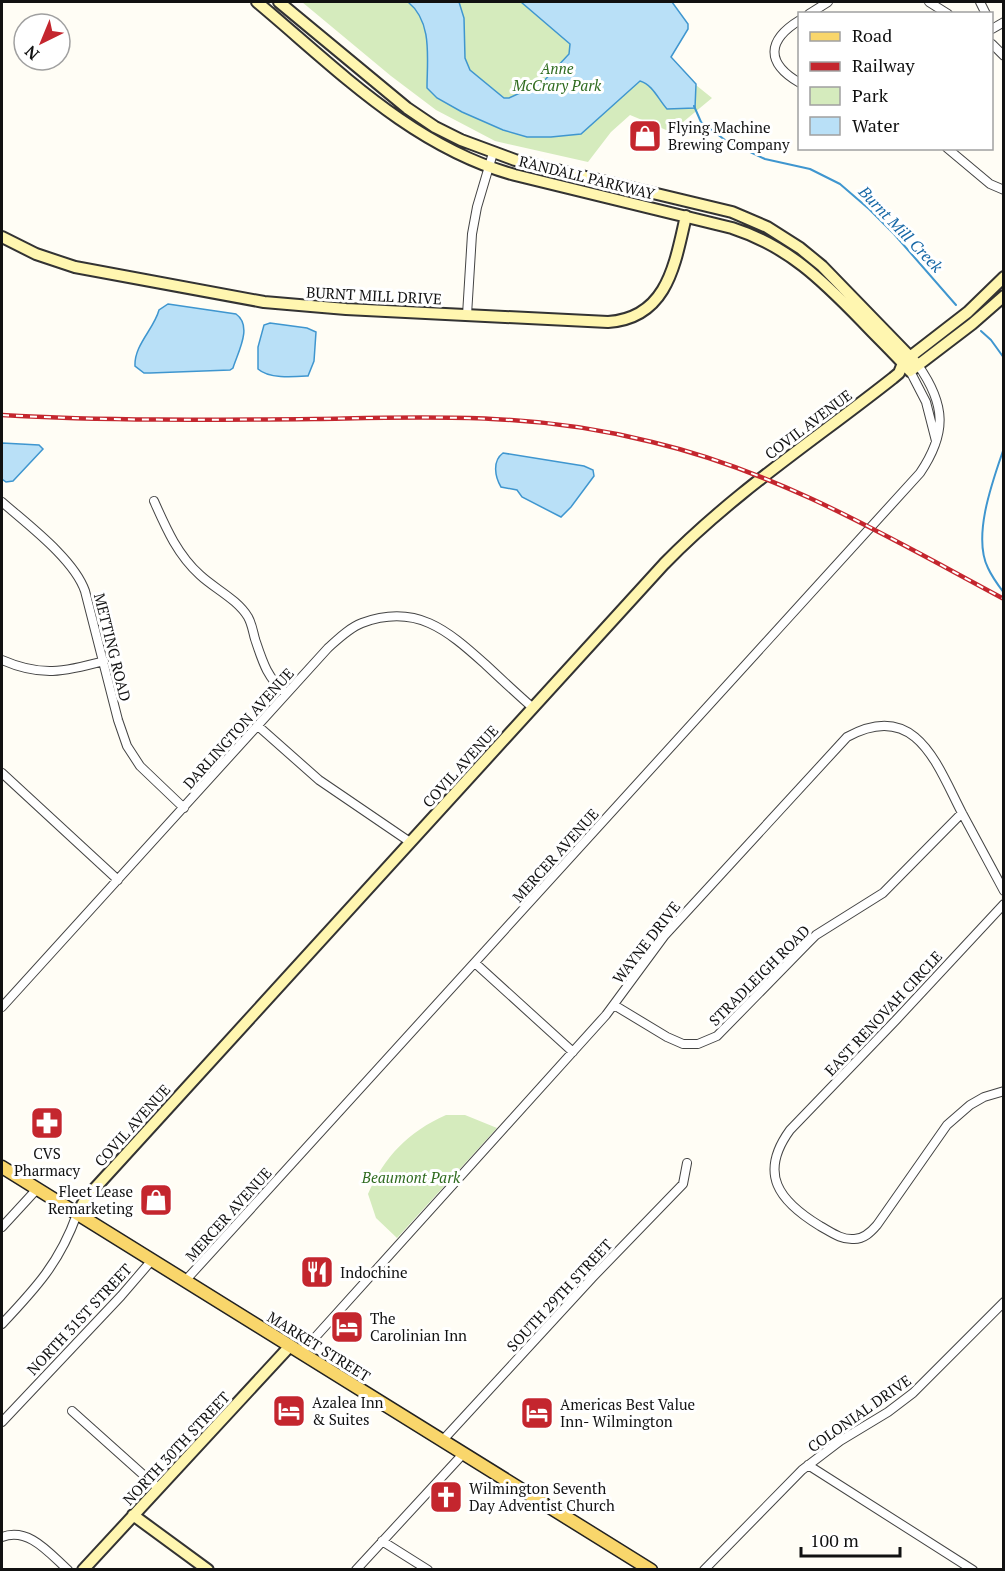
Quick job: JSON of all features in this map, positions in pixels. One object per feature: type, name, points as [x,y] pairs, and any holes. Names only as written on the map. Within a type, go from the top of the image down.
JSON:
[{"type":"main road","name":"RANDALL PARKWAY","points":[[257,2],[394,116],[445,148],[490,168],[686,216],[745,232],[771,244],[798,260],[822,280],[908,366]]},
{"type":"main road","name":"RANDALL PARKWAY","points":[[279,2],[415,114],[453,136],[493,153],[732,212],[755,221],[800,248],[828,272],[908,366]]},
{"type":"main road","name":"BURNT MILL DRIVE","points":[[2,237],[36,254],[75,267],[219,295],[309,306],[608,322],[634,317],[650,305],[668,281],[675,264],[686,216]]},
{"type":"main road","points":[[908,366],[1004,277]]},
{"type":"main road","points":[[908,366],[978,320],[1004,296]]},
{"type":"main road","name":"COVIL AVENUE","points":[[77,1214],[86,1198],[638,592],[692,536],[734,500],[908,366]]},
{"type":"main road","name":"MARKET STREET","points":[[2,1167],[651,1569]]},
{"type":"main road","name":"NORTH 30TH STREET","points":[[83,1569],[158,1488],[295,1350]]},
{"type":"main road","points":[[133,1515],[208,1569]]},
{"type":"street","points":[[812,12],[828,2]]},
{"type":"street","points":[[930,2],[945,12]]},
{"type":"street","points":[[798,22],[778,37],[774,48],[774,56],[780,67],[798,82]]},
{"type":"street","points":[[993,45],[1004,56]]},
{"type":"street","points":[[949,150],[990,184],[1004,190]]},
{"type":"street","points":[[467,315],[472,234],[477,207],[493,153]]},
{"type":"street","points":[[686,216],[690,202]]},
{"type":"street","name":"MERCER AVENUE","points":[[185,1281],[920,473],[930,458],[940,433],[938,407],[930,383],[908,366]]},
{"type":"street","points":[[154,501],[171,539],[184,558],[200,576],[247,616],[264,667],[273,682],[286,694]]},
{"type":"street","name":"METTING ROAD","points":[[2,502],[60,555],[79,577],[85,591],[120,727],[132,756],[184,808]]},
{"type":"street","name":"DARLINGTON AVENUE","points":[[2,1007],[328,648],[361,623],[407,616],[442,629],[459,641],[533,708]]},
{"type":"street","points":[[2,660],[34,670],[51,672],[104,661]]},
{"type":"street","points":[[258,726],[319,780],[410,842]]},
{"type":"street","name":"WAYNE DRIVE","points":[[295,1350],[573,1052],[614,1005],[665,935],[838,745],[854,733],[868,728],[887,726],[902,730],[914,736],[933,756],[1004,891]]},
{"type":"street","points":[[2,773],[118,880]]},
{"type":"street","name":"STRADLEIGH ROAD","points":[[614,1005],[680,1043],[698,1044],[713,1039],[816,935],[883,893],[962,813]]},
{"type":"street","name":"EAST RENOVAH CIRCLE","points":[[1004,904],[790,1130],[775,1157],[774,1170],[780,1191],[787,1202],[806,1217],[840,1237],[860,1238],[877,1225],[940,1133],[952,1120],[978,1100],[1004,1091]]},
{"type":"street","points":[[475,963],[573,1052]]},
{"type":"street","name":"SOUTH 29TH STREET","points":[[442,1441],[592,1278],[683,1184],[687,1163]]},
{"type":"street","points":[[2,1227],[37,1189]]},
{"type":"street","points":[[2,1324],[50,1270],[77,1214]]},
{"type":"street","name":"NORTH 31ST STREET","points":[[2,1422],[152,1260]]},
{"type":"street","name":"COLONIAL DRIVE","points":[[704,1569],[778,1492],[808,1465],[913,1393],[1004,1302]]},
{"type":"street","points":[[72,1411],[158,1488]]},
{"type":"street","points":[[356,1569],[464,1454]]},
{"type":"street","points":[[808,1465],[973,1569]]},
{"type":"street","points":[[2,1537],[14,1534],[26,1536],[68,1569]]},
{"type":"street","points":[[382,1541],[428,1569]]},
{"type":"green space","name":"Anne McCrary Park","points":[[302,2],[593,2],[712,98],[671,132],[630,115],[611,132],[588,162],[495,141],[436,110]]},
{"type":"green space","name":"Beaumont Park","points":[[446,1115],[465,1115],[497,1128],[397,1238],[376,1218],[368,1194],[382,1168],[399,1147],[420,1129]]},
{"type":"water","points":[[408,2],[459,2],[464,18],[465,58],[470,70],[504,98],[509,98],[542,83],[569,54],[570,44],[521,2],[672,2],[688,24],[688,29],[671,57],[696,84],[695,108],[667,109],[652,89],[640,81],[581,134],[527,137],[503,130],[462,112],[437,98],[427,88],[428,53],[425,30],[416,10]]},
{"type":"water","points":[[168,304],[236,314],[241,319],[244,332],[233,368],[230,370],[144,373],[135,366],[141,344],[159,310]]},
{"type":"water","points":[[270,323],[307,328],[316,332],[314,361],[308,376],[275,376],[258,369],[258,347],[264,325]]},
{"type":"water","points":[[2,443],[39,445],[43,449],[13,481],[6,482],[2,479]]},
{"type":"water","points":[[503,453],[584,466],[593,470],[594,476],[561,517],[522,497],[517,490],[501,487],[497,479],[496,465]]},
{"type":"waterway","name":"Burnt Mill Creek","points":[[694,106],[701,122],[725,140],[765,159],[810,169],[840,184],[894,234],[956,305]]},
{"type":"waterway","name":"Burnt Mill Creek","points":[[981,331],[1004,358]]},
{"type":"waterway","name":"Burnt Mill Creek","points":[[1004,448],[986,508],[982,540],[988,568],[1004,593]]},
{"type":"railway","points":[[2,415],[158,420],[470,418],[572,426],[613,433],[699,455],[789,489],[876,530],[1004,599]]},
{"type":"place","name":"Flying Machine Brewing Company","points":[[645,136]]},
{"type":"place","name":"CVS Pharmacy","points":[[47,1123]]},
{"type":"place","name":"Fleet Lease Remarketing","points":[[156,1200]]},
{"type":"place","name":"Indochine","points":[[317,1272]]},
{"type":"place","name":"The Carolinian Inn","points":[[347,1327]]},
{"type":"place","name":"Azalea Inn & Suites","points":[[289,1411]]},
{"type":"place","name":"Americas Best Value Inn- Wilmington","points":[[537,1413]]},
{"type":"place","name":"Wilmington Seventh Day Adventist Church","points":[[446,1497]]}]
